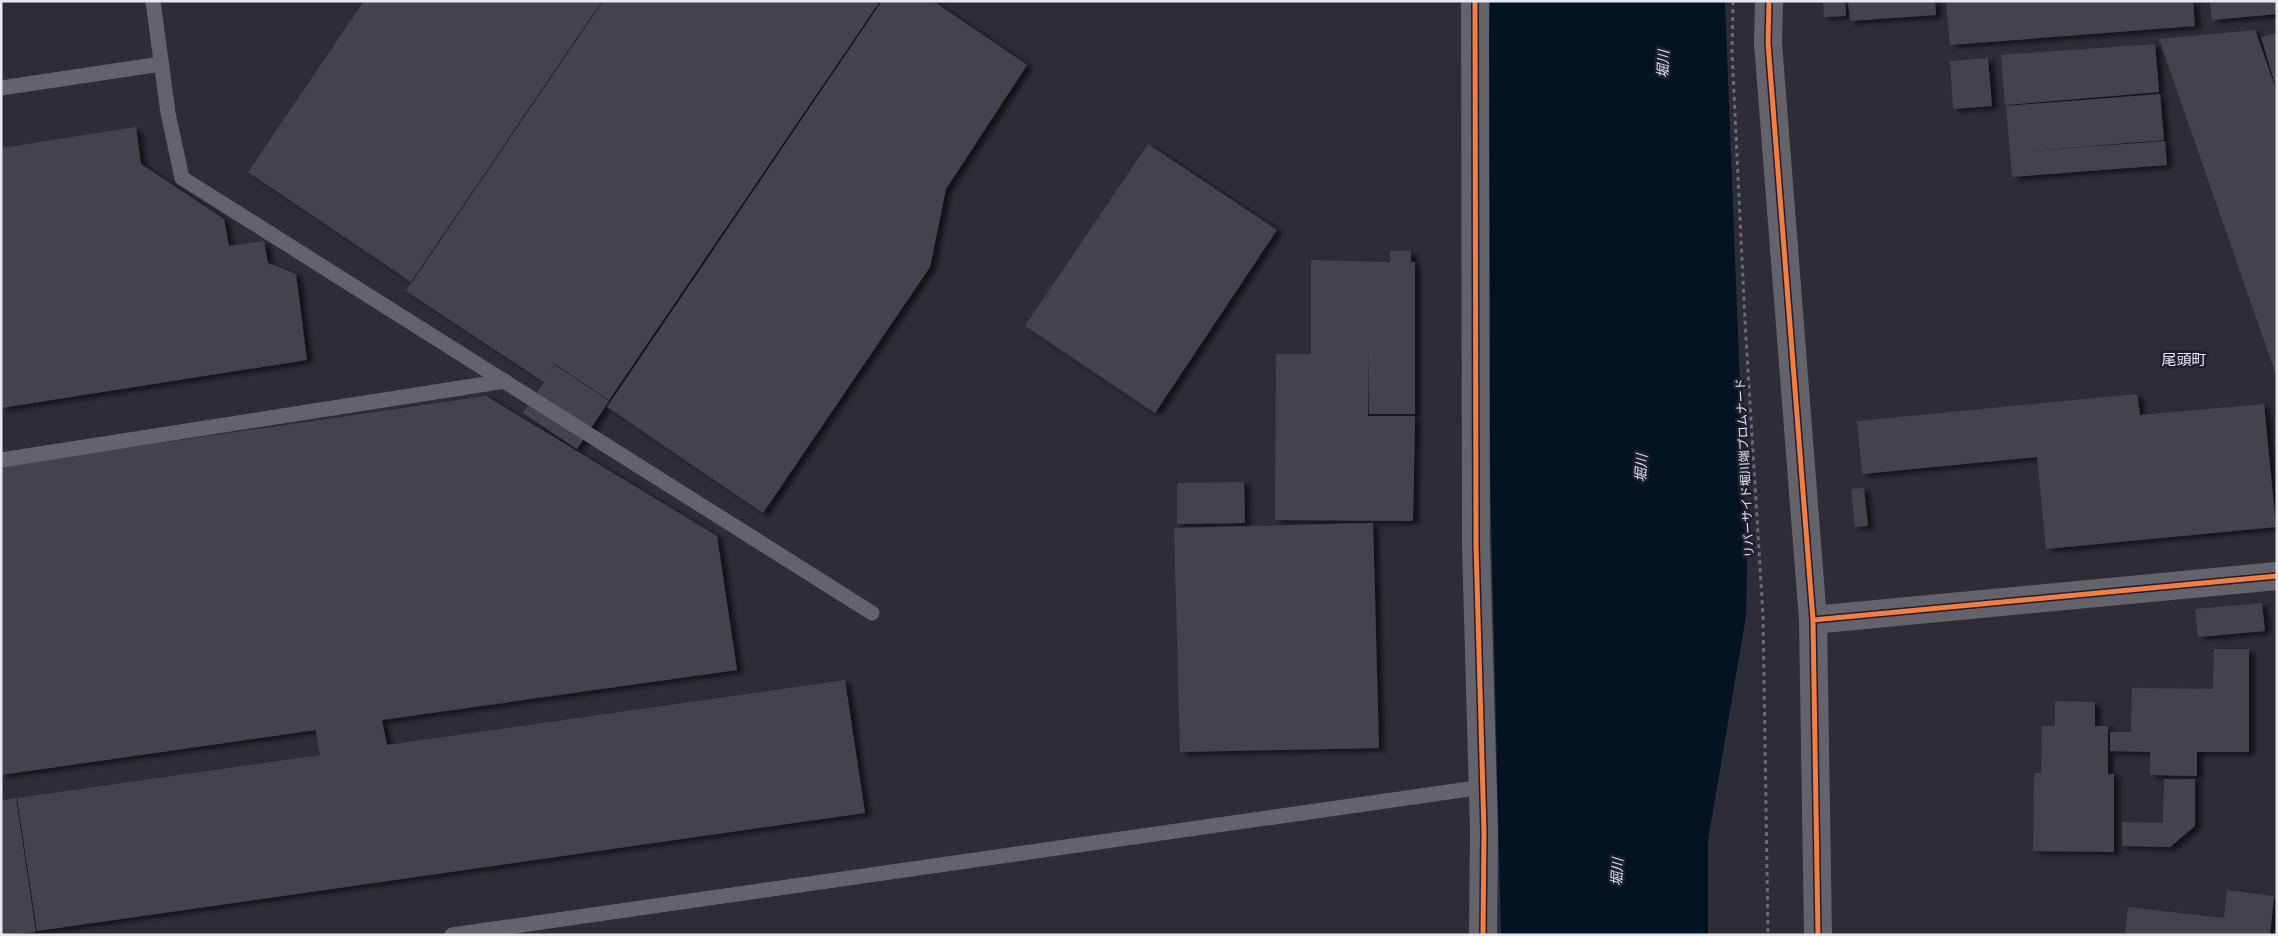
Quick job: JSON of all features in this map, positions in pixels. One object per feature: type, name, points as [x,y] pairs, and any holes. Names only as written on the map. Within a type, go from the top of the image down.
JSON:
[{"type":"street","points":[[1475,1],[1476,545],[1483,786],[1483,935]]},
{"type":"street","points":[[1769,1],[1768,43],[1813,620],[1818,935]]},
{"type":"street","points":[[1813,620],[2277,576]]},
{"type":"lane","points":[[153,1],[168,113],[182,178],[872,612]]},
{"type":"lane","points":[[1,88],[161,64]]},
{"type":"lane","points":[[1,460],[505,381]]},
{"type":"lane","points":[[452,935],[1483,786]]},
{"type":"water","name":"堀川","points":[[1490,1],[1725,1],[1747,565],[1746,616],[1708,840],[1708,935],[1501,935],[1484,218]]},
{"type":"building","points":[[364,1],[602,1],[411,282],[248,172]]},
{"type":"building","points":[[603,1],[880,1],[609,400],[555,364],[549,373],[555,365],[609,401],[577,449],[523,413],[544,382],[406,291]]},
{"type":"building","points":[[882,1],[933,1],[1027,65],[946,189],[930,267],[763,513],[607,407]]},
{"type":"building","points":[[1823,1],[1845,1],[1846,16],[1824,17]]},
{"type":"building","points":[[1848,1],[1935,1],[1936,15],[1850,21]]},
{"type":"building","points":[[1946,1],[2193,1],[2195,26],[1950,45]]},
{"type":"building","points":[[2210,1],[2277,1],[2277,14],[2212,20]]},
{"type":"building","points":[[2255,30],[2277,92],[2276,375],[2159,39]]},
{"type":"building","points":[[2277,33],[2277,87],[2276,87],[2261,37]]},
{"type":"building","points":[[2155,44],[2159,92],[2005,105],[2001,55]]},
{"type":"building","points":[[1988,58],[1992,106],[1953,109],[1950,61]]},
{"type":"building","points":[[2160,94],[2164,140],[2019,152],[2165,141],[2167,165],[2012,177],[2006,106]]},
{"type":"building","points":[[136,127],[141,164],[224,219],[229,246],[264,241],[268,263],[296,274],[307,360],[1,408],[1,148]]},
{"type":"building","points":[[1148,144],[1277,230],[1155,413],[1025,326]]},
{"type":"building","points":[[1390,251],[1411,251],[1411,262],[1415,262],[1415,414],[1369,414],[1369,346],[1368,416],[1415,416],[1413,521],[1275,520],[1276,354],[1311,354],[1311,260],[1390,262]]},
{"type":"building","points":[[2137,394],[2140,415],[2264,404],[2276,527],[2046,549],[2037,457],[1862,474],[1857,421]]},
{"type":"building","points":[[486,396],[717,536],[737,670],[382,720],[387,745],[845,680],[865,813],[37,931],[17,798],[320,755],[316,730],[1,775],[1,466]]},
{"type":"building","points":[[1244,482],[1245,523],[1177,524],[1177,483]]},
{"type":"building","points":[[1864,488],[1868,526],[1855,527],[1851,489]]},
{"type":"building","points":[[1373,523],[1379,748],[1180,752],[1174,528]]},
{"type":"building","points":[[2262,603],[2265,631],[2198,637],[2195,609]]},
{"type":"building","points":[[2214,649],[2249,649],[2249,752],[2197,752],[2197,776],[2150,775],[2150,752],[2110,751],[2110,732],[2131,732],[2132,688],[2213,689]]},
{"type":"building","points":[[2055,701],[2095,702],[2095,726],[2108,726],[2108,774],[2114,774],[2114,852],[2033,851],[2034,773],[2041,773],[2042,726],[2055,726]]},
{"type":"building","points":[[2164,779],[2195,779],[2195,826],[2170,847],[2122,846],[2122,822],[2163,823]]},
{"type":"building","points":[[16,798],[36,932],[1,935],[1,801]]},
{"type":"building","points":[[2227,890],[2274,896],[2270,935],[2125,935],[2128,907],[2224,918]]},
{"type":"cycle path","points":[[1475,1],[1476,545],[1484,831],[1483,935]]},
{"type":"cycle path","points":[[1769,1],[1768,43],[1813,620],[1818,935]]},
{"type":"cycle path","points":[[1813,620],[2277,576]]},
{"type":"district","name":"尾頭町","points":[[2184,360]]}]
